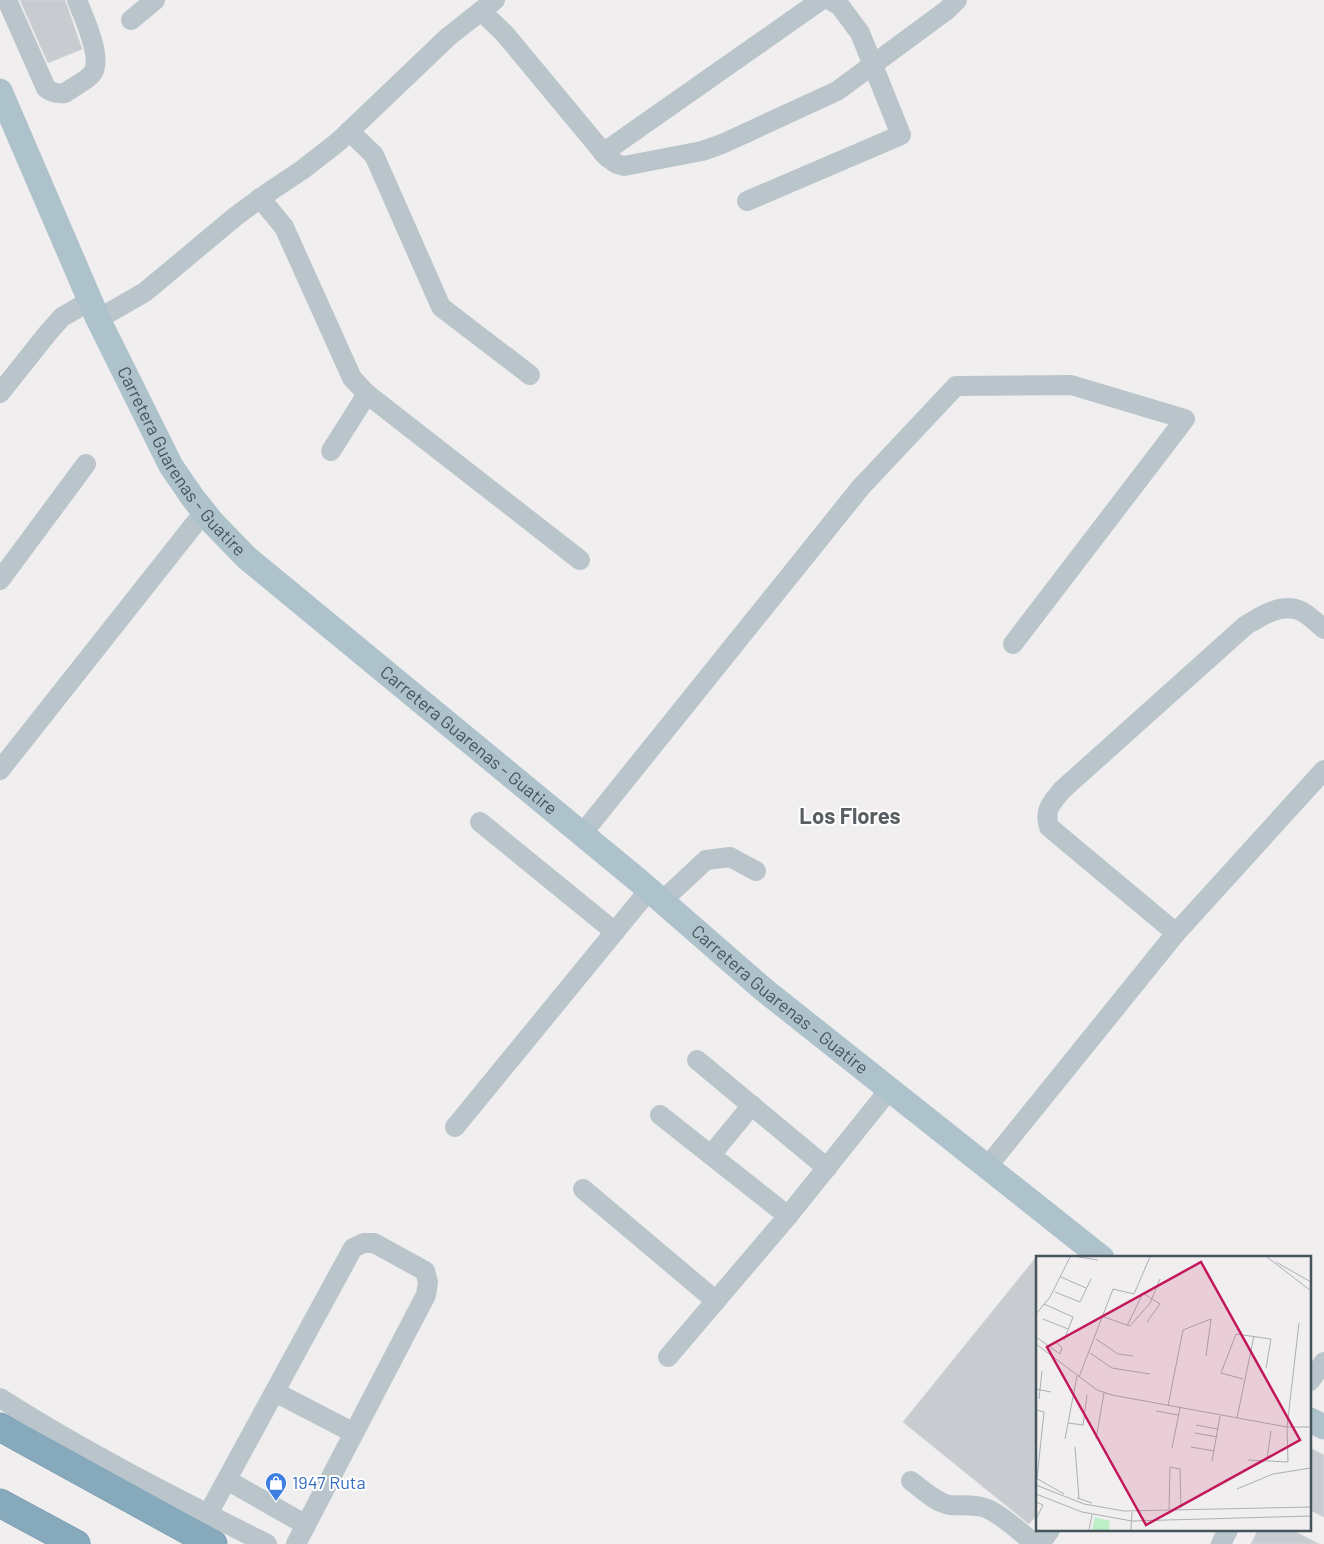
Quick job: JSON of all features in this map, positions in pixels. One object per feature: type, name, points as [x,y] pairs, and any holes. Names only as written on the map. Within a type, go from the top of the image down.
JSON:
[{"type":"highway","points":[[0,1427],[214,1544]]},
{"type":"highway","points":[[0,1503],[76,1544]]},
{"type":"main road","name":"Carretera Guarenas - Guatire","points":[[0,91],[94,310],[171,466],[204,512],[247,558],[582,834],[763,989],[1099,1256]]},
{"type":"main road","points":[[1312,1421],[1324,1427]]},
{"type":"street","points":[[7,0],[46,88],[50,92],[60,94],[65,93],[92,74],[95,66],[96,54],[77,0]]},
{"type":"street","points":[[131,20],[155,0]]},
{"type":"street","points":[[604,153],[821,0]]},
{"type":"street","points":[[747,201],[901,135],[860,33],[840,6],[830,0]]},
{"type":"street","points":[[0,393],[62,317],[127,303],[161,279],[236,216],[302,170],[349,131],[448,37],[488,5],[504,33],[604,153],[611,161],[624,166],[702,151],[745,135],[837,91],[947,10],[956,0]]},
{"type":"street","points":[[349,131],[374,155],[441,307],[530,376]]},
{"type":"street","points":[[260,198],[284,227],[352,378],[367,394],[580,560]]},
{"type":"street","points":[[582,834],[861,487],[956,386],[1071,385],[1184,419],[1013,644]]},
{"type":"street","points":[[330,451],[367,394]]},
{"type":"street","points":[[0,580],[86,464]]},
{"type":"street","points":[[0,770],[204,512]]},
{"type":"street","points":[[1176,933],[1049,828],[1046,817],[1049,806],[1062,790],[1245,626],[1263,615],[1281,608],[1291,608],[1302,612],[1324,629]]},
{"type":"street","points":[[987,1167],[1176,933],[1324,770]]},
{"type":"street","points":[[480,822],[615,932]]},
{"type":"street","points":[[455,1127],[615,932],[655,896],[706,860],[730,858],[756,871]]},
{"type":"street","points":[[697,1060],[826,1168]]},
{"type":"street","points":[[668,1357],[788,1216],[889,1090]]},
{"type":"street","points":[[710,1155],[752,1106]]},
{"type":"street","points":[[660,1115],[788,1216]]},
{"type":"street","points":[[583,1189],[716,1300]]},
{"type":"street","points":[[208,1514],[353,1248],[364,1243],[374,1243],[425,1272],[428,1282],[426,1295],[296,1544]]},
{"type":"street","points":[[1312,1378],[1324,1362]]},
{"type":"street","points":[[275,1392],[354,1433]]},
{"type":"street","points":[[0,1398],[51,1431],[100,1458],[267,1544]]},
{"type":"street","points":[[227,1480],[306,1525]]},
{"type":"street","points":[[911,1481],[939,1501],[949,1504],[988,1508],[1034,1544]]},
{"type":"street","points":[[1040,1544],[1049,1532]]},
{"type":"street","points":[[1221,1544],[1227,1532]]},
{"type":"building","points":[[20,0],[65,0],[82,49],[48,63]]},
{"type":"building","points":[[1036,1257],[1036,1516],[1029,1524],[903,1422]]},
{"type":"building","points":[[1312,1449],[1324,1455],[1324,1517],[1312,1511]]},
{"type":"building","points":[[1257,1532],[1296,1532],[1319,1544],[1251,1544]]},
{"type":"place","name":"1947 Ruta","points":[[276,1502]]},
{"type":"district","name":"Los Flores","points":[[850,816]]}]
